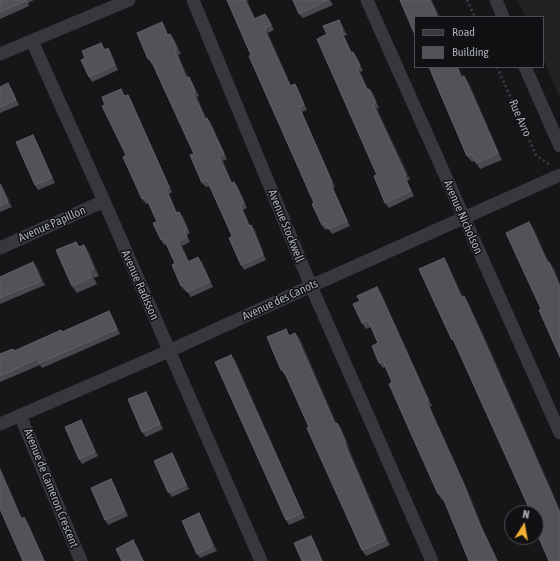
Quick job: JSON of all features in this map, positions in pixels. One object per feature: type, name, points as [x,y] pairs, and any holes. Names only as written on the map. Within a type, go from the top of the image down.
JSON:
[{"type":"street","points":[[0,54],[129,0]]},
{"type":"street","name":"Avenue Stockwell","points":[[192,0],[311,286],[432,561]]},
{"type":"street","name":"Avenue Nicholson","points":[[367,0],[560,433]]},
{"type":"street","points":[[496,0],[503,16]]},
{"type":"street","name":"Avenue Radisson","points":[[32,41],[261,561]]},
{"type":"street","points":[[525,68],[560,146]]},
{"type":"street","name":"Avenue des Canots","points":[[0,424],[169,351],[560,175]]},
{"type":"street","name":"Avenue Papillon","points":[[0,248],[104,202]]},
{"type":"street","name":"Avenue de Cameron Crescent","points":[[20,415],[81,561]]},
{"type":"path","points":[[467,0],[475,16]]},
{"type":"path","name":"Rue Avro","points":[[497,68],[536,155],[549,164]]},
{"type":"shaded area","points":[[518,0],[560,0],[560,98],[544,60],[544,16],[525,16]]},
{"type":"building","points":[[0,0],[26,0],[26,1],[0,12]]},
{"type":"building","points":[[227,0],[245,0],[254,19],[265,14],[271,25],[265,28],[266,33],[290,86],[295,84],[304,105],[299,107],[332,182],[330,183],[347,221],[328,229],[326,223],[322,225],[312,204],[314,203],[249,56],[251,55]]},
{"type":"building","points":[[293,0],[329,0],[299,14]]},
{"type":"building","points":[[400,0],[430,0],[437,15],[414,16],[414,33]]},
{"type":"building","points":[[339,20],[343,30],[341,31],[351,53],[353,52],[360,66],[357,68],[367,90],[369,89],[376,103],[373,104],[406,175],[404,176],[411,191],[385,203],[374,176],[377,175],[317,39],[327,34],[323,26]]},
{"type":"building","points":[[162,22],[167,35],[170,34],[177,49],[175,50],[186,78],[189,77],[195,91],[193,92],[205,119],[207,118],[224,154],[219,156],[231,183],[234,182],[244,203],[240,205],[249,226],[251,225],[263,255],[241,265],[229,238],[232,236],[207,180],[202,183],[190,155],[194,154],[137,33]]},
{"type":"building","points":[[101,43],[104,50],[108,48],[115,65],[89,77],[81,60],[85,58],[82,51]]},
{"type":"building","points":[[429,68],[457,68],[461,78],[464,76],[498,153],[476,163],[472,154],[467,156]]},
{"type":"building","points":[[8,83],[16,100],[0,107],[0,87]]},
{"type":"building","points":[[121,89],[124,96],[128,95],[169,187],[166,189],[176,213],[179,212],[187,229],[184,230],[187,237],[178,241],[188,262],[198,257],[210,282],[187,292],[184,285],[181,286],[172,265],[175,263],[164,239],[161,240],[153,223],[157,222],[146,197],[142,199],[123,157],[126,155],[102,106],[105,105],[102,97]]},
{"type":"building","points":[[33,135],[52,178],[35,185],[16,142]]},
{"type":"building","points":[[0,184],[8,202],[0,206]]},
{"type":"building","points":[[529,222],[560,287],[560,357],[539,310],[541,309],[506,233]]},
{"type":"building","points":[[76,242],[79,247],[84,245],[94,269],[89,271],[92,277],[72,286],[56,250]]},
{"type":"building","points":[[444,258],[461,297],[464,296],[560,513],[560,561],[549,561],[542,545],[544,545],[544,505],[528,505],[453,339],[452,340],[419,269]]},
{"type":"building","points":[[33,262],[41,281],[0,298],[0,277]]},
{"type":"building","points":[[377,287],[428,400],[426,401],[497,561],[469,561],[441,493],[438,494],[389,384],[392,382],[383,361],[379,363],[372,346],[378,343],[368,320],[362,323],[353,304],[360,301],[357,296]]},
{"type":"building","points":[[109,311],[117,329],[39,363],[37,359],[0,376],[0,354],[13,349],[14,351]]},
{"type":"building","points":[[286,329],[289,336],[295,333],[335,424],[337,423],[345,441],[344,442],[386,540],[362,550],[307,428],[309,427],[283,369],[281,370],[267,337]]},
{"type":"building","points":[[231,355],[302,513],[286,520],[215,362]]},
{"type":"building","points":[[146,392],[160,424],[142,432],[128,399]]},
{"type":"building","points":[[81,420],[95,452],[79,459],[65,427]]},
{"type":"building","points":[[172,453],[186,485],[168,492],[154,461]]},
{"type":"building","points":[[0,470],[21,519],[24,517],[44,561],[23,561],[0,509]]},
{"type":"building","points":[[111,479],[125,511],[105,520],[91,488]]},
{"type":"building","points":[[199,513],[213,546],[197,554],[182,521]]},
{"type":"building","points":[[311,536],[322,561],[302,561],[294,543]]},
{"type":"building","points":[[133,540],[143,561],[122,561],[116,549]]}]
